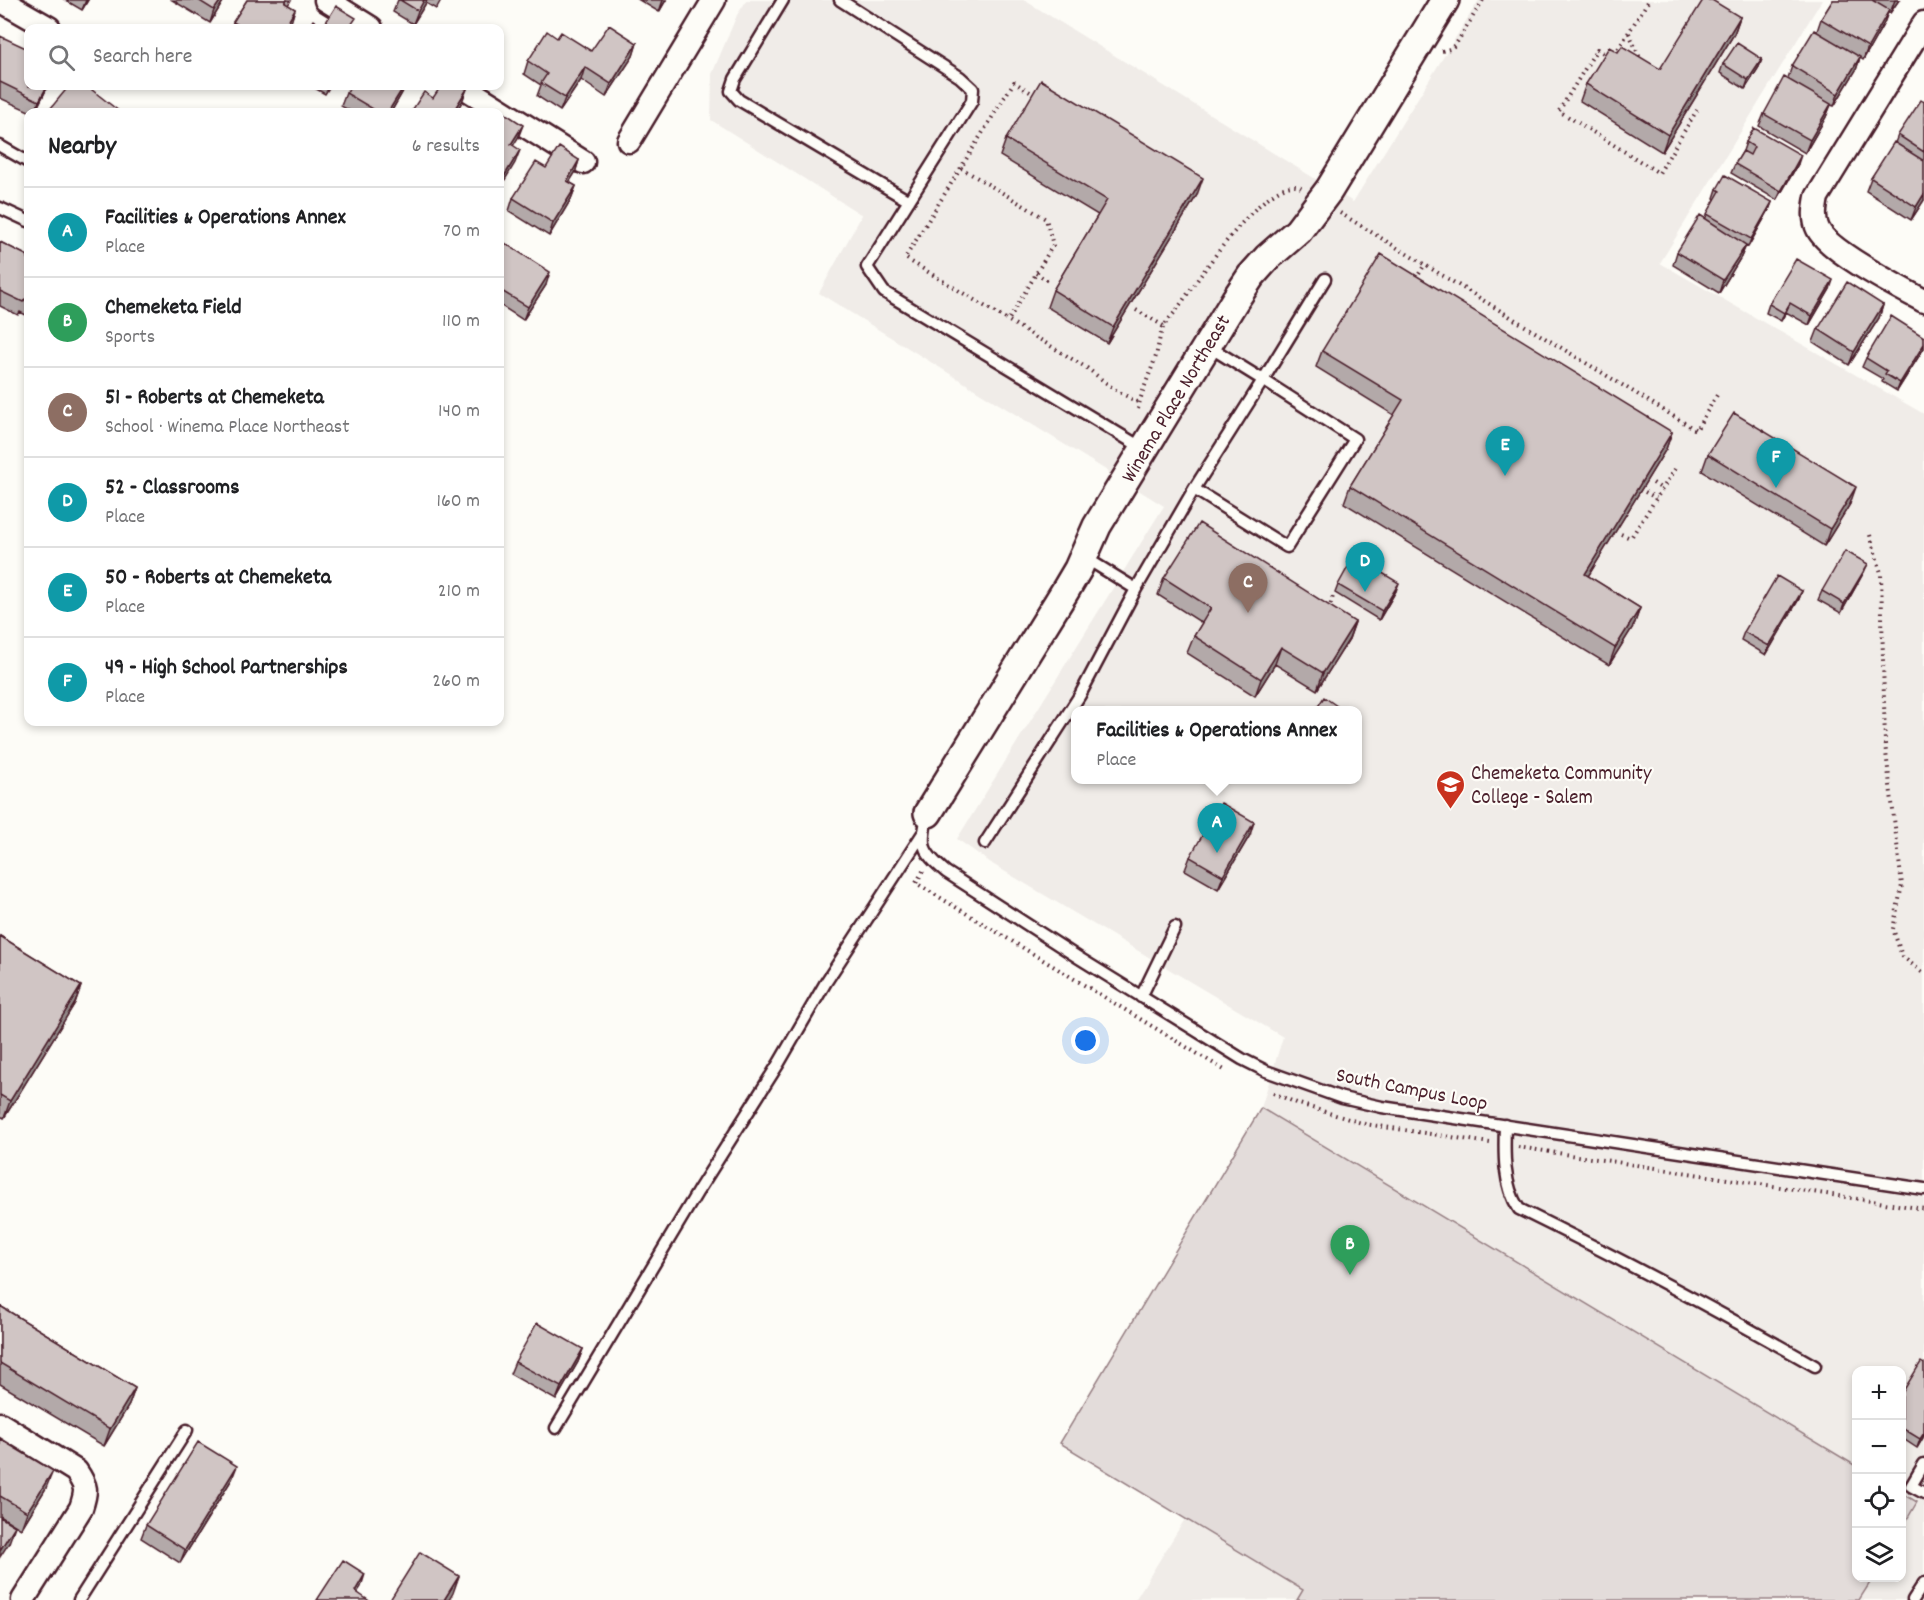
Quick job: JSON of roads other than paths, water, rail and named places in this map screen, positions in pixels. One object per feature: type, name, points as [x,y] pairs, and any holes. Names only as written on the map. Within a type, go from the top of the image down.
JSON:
[{"type":"street","points":[[0,0],[42,24]]},
{"type":"street","points":[[326,0],[365,24]]},
{"type":"street","points":[[630,141],[714,0]]},
{"type":"street","name":"Winema Place Northeast","points":[[926,823],[1065,591],[1084,557],[1097,525],[1251,276],[1298,231],[1328,210],[1445,0]]},
{"type":"street","points":[[1924,23],[1817,197],[1814,214],[1817,228],[1824,239],[1842,253],[1924,302]]},
{"type":"street","points":[[468,90],[497,108]]},
{"type":"street","points":[[504,112],[583,162]]},
{"type":"street","points":[[0,1424],[76,1471],[83,1481],[86,1492],[81,1508],[23,1600]]},
{"type":"lane","points":[[783,0],[735,79],[731,91],[739,99],[909,201]]},
{"type":"lane","points":[[840,0],[960,77],[973,89],[972,101],[867,267],[884,292],[1144,449]]},
{"type":"lane","points":[[0,146],[24,160]]},
{"type":"lane","points":[[0,207],[24,219]]},
{"type":"lane","points":[[1073,706],[1136,589],[1194,489],[1325,279]]},
{"type":"lane","points":[[1194,489],[1287,547],[1355,439],[1208,346]]},
{"type":"lane","points":[[1084,557],[1136,589]]},
{"type":"lane","points":[[985,843],[1071,709]]},
{"type":"lane","points":[[556,1428],[704,1181],[926,823]]},
{"type":"lane","name":"South Campus Loop","points":[[926,823],[924,846],[930,859],[946,872],[1140,996],[1242,1059],[1266,1071],[1342,1098],[1382,1107],[1924,1189]]},
{"type":"lane","points":[[1140,996],[1175,927]]},
{"type":"lane","points":[[1505,1125],[1504,1145],[1508,1186],[1512,1199],[1519,1209],[1592,1244],[1815,1366]]},
{"type":"lane","points":[[80,1600],[188,1430]]},
{"type":"lane","points":[[1924,1464],[1911,1486],[1924,1493]]},
{"type":"lane","points":[[1914,1600],[1924,1583]]},
{"type":"place","name":"50 - Roberts at Chemeketa","points":[[1505,476]]},
{"type":"place","name":"49 - High School Partnerships","points":[[1776,488]]},
{"type":"place","name":"52 - Classrooms","points":[[1365,592]]},
{"type":"place","name":"51 - Roberts at Chemeketa","points":[[1248,613]]},
{"type":"place","name":"Chemeketa Community College - Salem","points":[[1450,810]]},
{"type":"place","name":"Facilities & Operations Annex","points":[[1217,853]]},
{"type":"place","name":"Chemeketa Field","points":[[1350,1275]]}]
